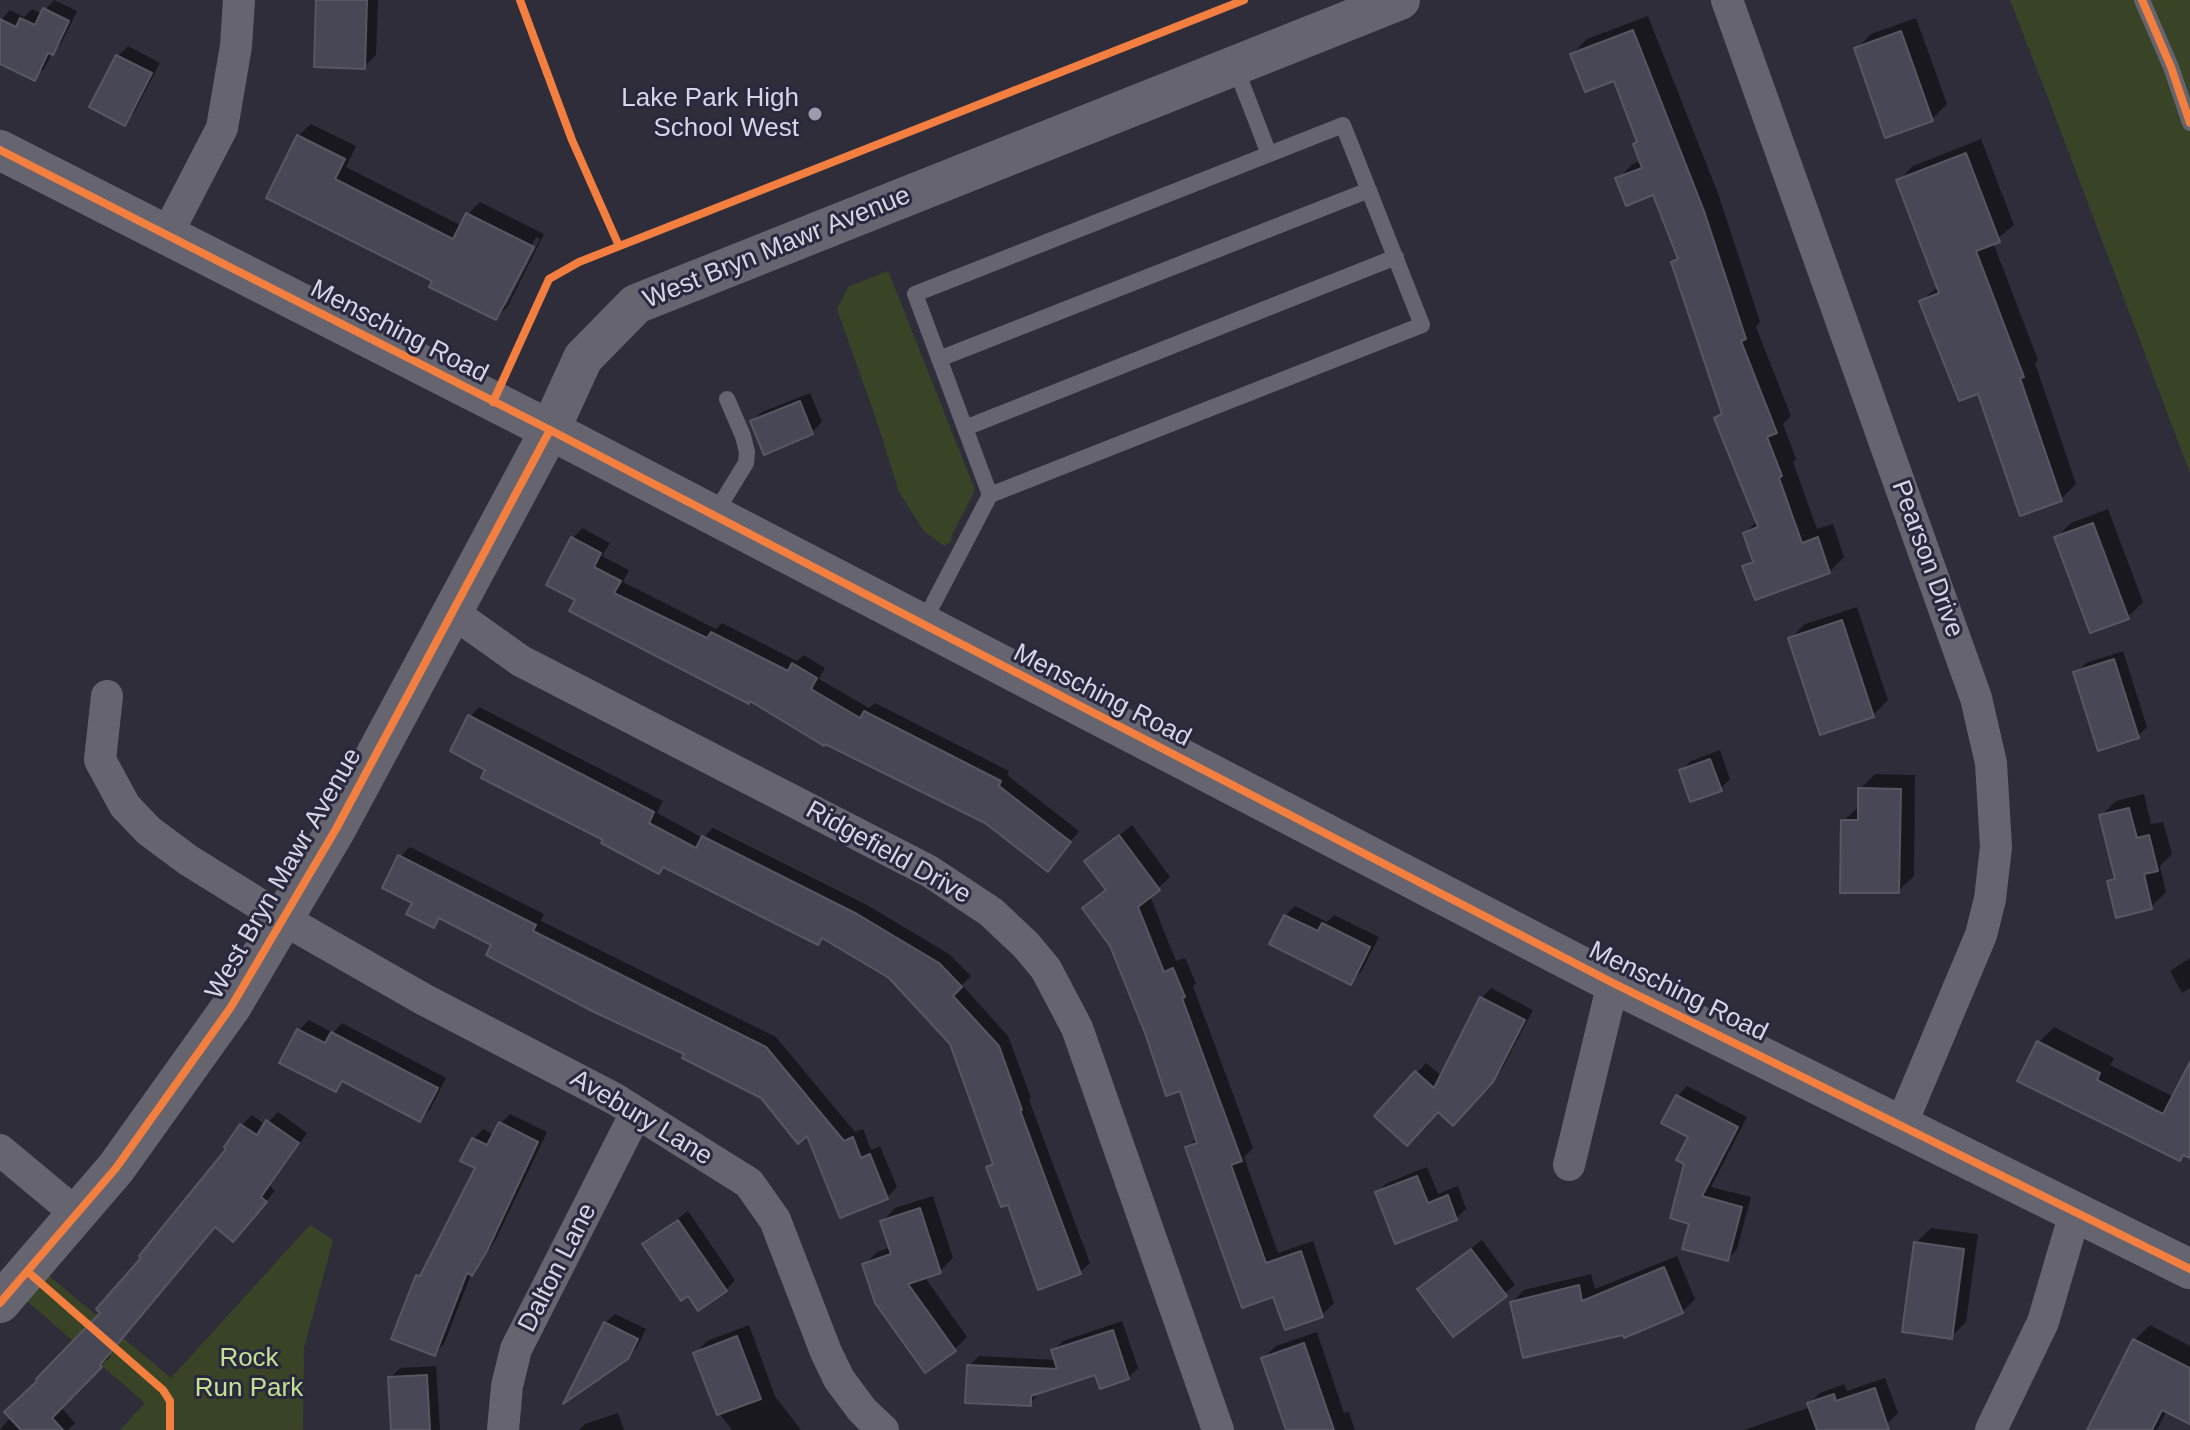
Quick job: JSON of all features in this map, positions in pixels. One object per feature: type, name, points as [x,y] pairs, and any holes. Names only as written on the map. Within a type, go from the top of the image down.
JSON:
[{"type":"street","points":[[166,236],[222,128],[236,46],[239,0]]},
{"type":"street","name":"West Bryn Mawr Avenue","points":[[0,1303],[78,1215],[133,1145],[231,1007],[336,829],[550,430],[583,358],[636,304],[1400,0]]},
{"type":"street","name":"Pearson Drive","points":[[1727,0],[1976,698],[1991,763],[1996,847],[1990,899],[1981,935],[1901,1125]]},
{"type":"street","name":"Mensching Road","points":[[2,156],[550,430],[1613,983],[2190,1269]]},
{"type":"street","name":"Ridgefield Drive","points":[[452,612],[521,661],[929,871],[984,907],[1026,945],[1046,969],[1077,1028],[1217,1430]]},
{"type":"street","name":"Avebury Lane","points":[[107,696],[100,760],[125,806],[149,831],[188,860],[283,919],[423,999],[615,1099],[749,1183],[775,1220],[839,1379],[862,1410],[883,1430]]},
{"type":"street","points":[[1569,1165],[1613,983]]},
{"type":"street","name":"Dalton Lane","points":[[503,1430],[507,1386],[516,1349],[636,1113]]},
{"type":"street","points":[[0,1150],[78,1215]]},
{"type":"street","points":[[1991,1430],[2043,1322],[2075,1213]]},
{"type":"lane","points":[[2142,0],[2183,81],[2190,123]]},
{"type":"lane","points":[[1235,66],[1269,154]]},
{"type":"lane","points":[[922,625],[990,495],[1422,325],[1343,125],[915,294],[990,495]]},
{"type":"lane","points":[[939,359],[1369,190]]},
{"type":"lane","points":[[965,428],[1396,257]]},
{"type":"lane","points":[[713,516],[746,463],[743,436],[727,399]]},
{"type":"green space","points":[[2010,0],[2190,0],[2190,473],[2049,100]]},
{"type":"green space","points":[[888,271],[975,490],[951,542],[944,546],[924,531],[899,492],[837,309],[848,287]]},
{"type":"green space","name":"Rock Run Park","points":[[310,1225],[333,1240],[304,1348],[303,1430],[120,1430],[145,1403],[13,1289],[35,1264],[171,1378]]},
{"type":"building","points":[[316,0],[367,0],[365,69],[314,67]]},
{"type":"building","points":[[43,8],[69,21],[53,55],[48,53],[35,81],[0,64],[0,19],[16,27],[20,18],[35,25]]},
{"type":"building","points":[[1633,30],[1704,211],[1746,339],[1741,341],[1777,433],[1767,437],[1802,543],[1818,537],[1830,573],[1755,600],[1742,566],[1753,562],[1743,533],[1758,527],[1714,418],[1722,414],[1671,262],[1678,259],[1653,195],[1626,206],[1615,178],[1642,168],[1633,144],[1637,142],[1614,81],[1585,92],[1570,54]]},
{"type":"building","points":[[1901,31],[1933,121],[1885,138],[1854,48]]},
{"type":"building","points":[[116,55],[152,73],[125,126],[89,107]]},
{"type":"building","points":[[297,135],[345,159],[335,179],[453,239],[466,213],[534,247],[496,320],[429,287],[432,281],[266,198]]},
{"type":"building","points":[[1966,153],[2000,242],[1976,251],[2024,377],[2020,378],[2062,501],[2020,516],[1978,394],[1959,401],[1919,301],[1939,293],[1896,180]]},
{"type":"building","points":[[800,401],[813,434],[764,455],[750,421]]},
{"type":"building","points":[[2093,523],[2129,619],[2090,633],[2054,537]]},
{"type":"building","points":[[571,537],[601,553],[594,567],[621,581],[614,593],[707,638],[711,632],[788,671],[792,663],[817,678],[811,689],[860,718],[864,711],[1001,781],[999,786],[1071,842],[1048,872],[985,823],[824,746],[750,701],[749,704],[569,611],[575,600],[546,585]]},
{"type":"building","points":[[1842,620],[1874,717],[1820,735],[1788,638]]},
{"type":"building","points":[[2114,659],[2139,738],[2098,751],[2073,672]]},
{"type":"building","points":[[468,715],[654,812],[649,823],[696,848],[702,836],[857,914],[939,963],[962,987],[953,996],[999,1046],[1081,1274],[1038,1290],[1008,1205],[1001,1207],[986,1167],[993,1164],[950,1044],[889,978],[822,938],[818,945],[663,867],[659,874],[601,843],[603,840],[481,778],[485,770],[450,751]]},
{"type":"building","points":[[1710,759],[1722,791],[1690,802],[1679,770]]},
{"type":"building","points":[[1858,788],[1901,789],[1899,893],[1840,893],[1841,820],[1858,820]]},
{"type":"building","points":[[2129,808],[2137,838],[2149,835],[2158,871],[2144,874],[2152,909],[2116,918],[2107,881],[2115,879],[2099,815]]},
{"type":"building","points":[[1119,835],[1160,890],[1138,907],[1164,972],[1173,968],[1185,997],[1182,998],[1242,1161],[1231,1165],[1266,1263],[1301,1251],[1323,1317],[1285,1330],[1273,1297],[1242,1308],[1185,1147],[1197,1143],[1180,1091],[1166,1096],[1110,946],[1082,908],[1106,890],[1084,861]]},
{"type":"building","points":[[398,855],[536,925],[533,931],[766,1047],[844,1141],[853,1137],[861,1158],[870,1154],[888,1199],[840,1218],[807,1136],[798,1144],[761,1098],[682,1058],[684,1054],[592,1011],[486,955],[491,945],[439,918],[434,928],[406,914],[412,903],[382,888]]},
{"type":"building","points":[[1284,915],[1318,931],[1322,923],[1370,947],[1351,985],[1269,944]]},
{"type":"building","points":[[1480,997],[1525,1020],[1493,1082],[1453,1126],[1438,1112],[1407,1146],[1374,1116],[1415,1071],[1434,1088]]},
{"type":"building","points":[[297,1029],[325,1043],[331,1032],[438,1088],[420,1122],[342,1081],[336,1092],[279,1063]]},
{"type":"building","points":[[2037,1041],[2100,1073],[2097,1080],[2163,1114],[2190,1062],[2190,1158],[2183,1155],[2180,1161],[2017,1081]]},
{"type":"building","points":[[1676,1095],[1738,1127],[1702,1196],[1742,1207],[1728,1261],[1682,1249],[1689,1224],[1670,1218],[1684,1164],[1676,1160],[1688,1137],[1661,1123]]},
{"type":"building","points":[[266,1120],[299,1143],[261,1197],[267,1202],[233,1242],[215,1227],[100,1365],[102,1367],[52,1418],[63,1430],[21,1430],[4,1412],[100,1313],[96,1309],[141,1258],[139,1256],[226,1149],[224,1147],[240,1124],[257,1135]]},
{"type":"building","points":[[499,1122],[538,1142],[487,1251],[472,1276],[467,1273],[435,1356],[391,1339],[416,1275],[420,1276],[475,1168],[460,1161],[472,1138],[487,1145]]},
{"type":"building","points":[[1417,1176],[1428,1203],[1448,1195],[1457,1220],[1395,1244],[1375,1192]]},
{"type":"building","points":[[920,1208],[941,1273],[908,1284],[956,1351],[925,1373],[875,1303],[862,1264],[891,1254],[880,1221]]},
{"type":"building","points":[[678,1220],[727,1291],[698,1311],[688,1296],[681,1301],[642,1244]]},
{"type":"building","points":[[1914,1242],[1964,1249],[1952,1339],[1902,1332]]},
{"type":"building","points":[[1471,1249],[1507,1296],[1453,1337],[1417,1289]]},
{"type":"building","points":[[1664,1267],[1683,1313],[1624,1338],[1623,1335],[1523,1358],[1510,1302],[1579,1285],[1582,1301]]},
{"type":"building","points":[[604,1322],[638,1339],[628,1359],[563,1404]]},
{"type":"building","points":[[1113,1330],[1129,1379],[1100,1389],[1095,1375],[1031,1396],[1031,1406],[965,1403],[967,1365],[1057,1369],[1051,1350]]},
{"type":"building","points":[[737,1336],[761,1399],[717,1415],[693,1353]]},
{"type":"building","points":[[2133,1339],[2190,1368],[2190,1424],[2162,1410],[2152,1430],[2087,1430]]},
{"type":"building","points":[[1304,1343],[1334,1430],[1286,1430],[1261,1358]]},
{"type":"building","points":[[427,1375],[430,1430],[391,1430],[388,1377]]},
{"type":"building","points":[[1875,1388],[1889,1430],[1817,1430],[1807,1403],[1834,1394],[1836,1401]]},
{"type":"cycle path","points":[[520,0],[572,140],[619,246]]},
{"type":"cycle path","points":[[493,402],[549,279],[579,262],[1244,0]]},
{"type":"cycle path","points":[[2142,0],[2171,67],[2190,123]]},
{"type":"cycle path","points":[[0,150],[550,430],[1613,983],[2190,1269]]},
{"type":"cycle path","points":[[0,1303],[116,1168],[231,1007],[336,829],[550,430]]},
{"type":"cycle path","points":[[28,1272],[163,1390],[170,1401],[170,1430]]},
{"type":"place","name":"Lake Park High School West","points":[[815,114]]}]
